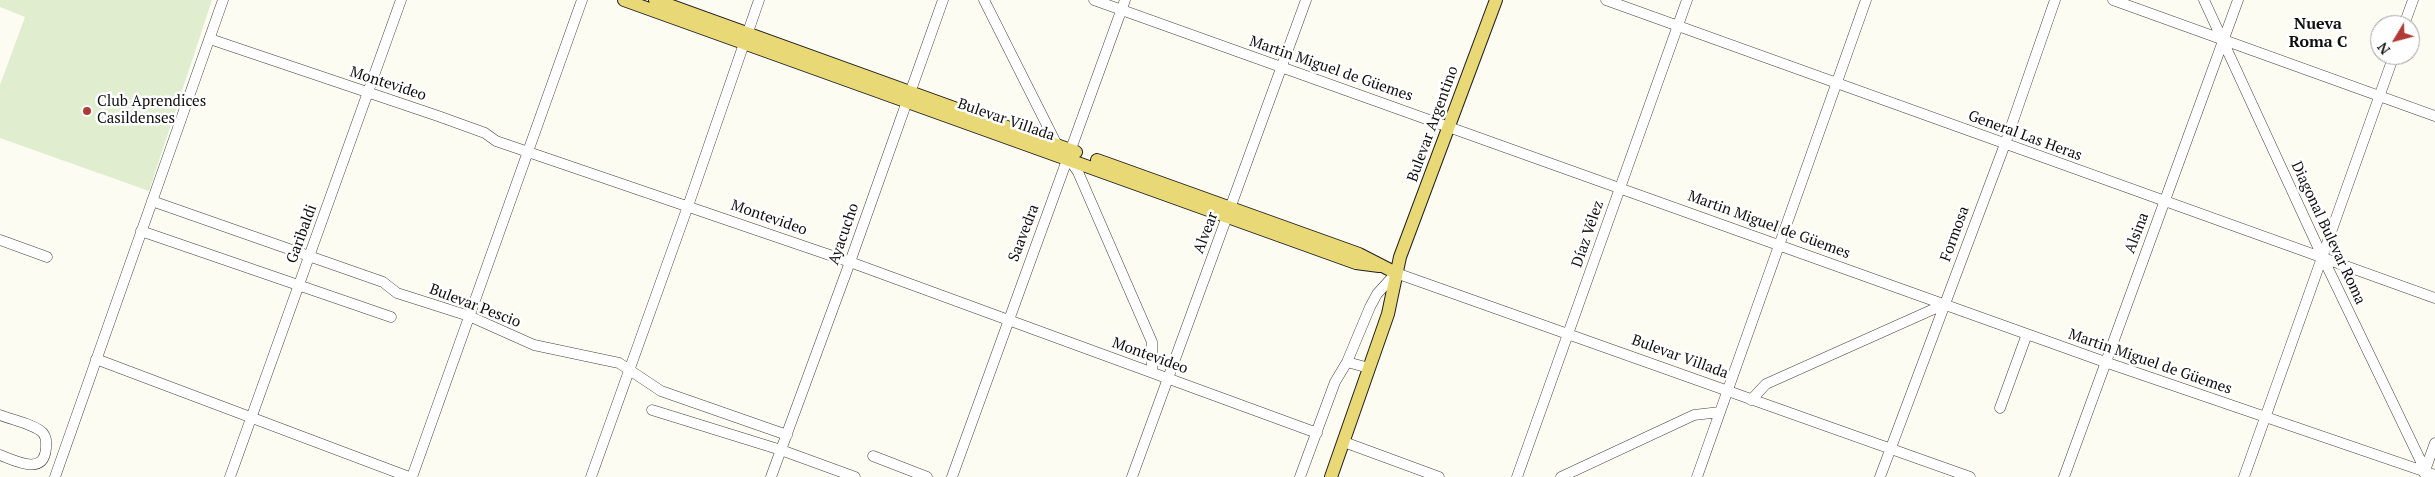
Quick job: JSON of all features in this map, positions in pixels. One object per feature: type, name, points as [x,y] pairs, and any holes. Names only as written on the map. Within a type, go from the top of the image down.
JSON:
[{"type":"main road","name":"Bulevar Villada","points":[[624,0],[746,39],[1070,154],[1230,212],[1356,263],[1379,266],[1396,273]]},
{"type":"main road","name":"Bulevar Villada","points":[[655,0],[746,39]]},
{"type":"main road","name":"Bulevar Argentino","points":[[1331,477],[1391,304],[1400,257],[1406,247],[1488,0]]},
{"type":"main road","name":"Bulevar Argentino","points":[[1446,126],[1496,0]]},
{"type":"main road","name":"Bulevar Villada","points":[[908,97],[1058,145],[1070,154]]},
{"type":"street","points":[[55,477],[224,0]]},
{"type":"street","name":"Garibaldi","points":[[230,477],[401,0]]},
{"type":"street","points":[[96,359],[252,416],[410,477],[582,0]]},
{"type":"street","points":[[591,477],[759,0]]},
{"type":"street","name":"Ayacucho","points":[[771,477],[850,262],[942,0]]},
{"type":"street","points":[[984,0],[1058,145]]},
{"type":"street","name":"Martin Miguel de Güemes","points":[[1094,0],[1124,5],[1281,67],[1778,243],[2105,362],[2428,475]]},
{"type":"street","name":"Alvear","points":[[1132,477],[1166,378],[1230,212],[1306,0]]},
{"type":"street","name":"General Las Heras","points":[[1606,0],[2435,298]]},
{"type":"street","name":"Díaz Vélez","points":[[1517,477],[1570,334],[1619,188],[1687,0]]},
{"type":"street","points":[[1697,477],[1778,243],[1866,0]]},
{"type":"street","name":"Formosa","points":[[1880,477],[2005,144],[2055,0]]},
{"type":"street","points":[[2113,0],[2435,116]]},
{"type":"street","name":"Diagonal Bulevar Roma","points":[[2204,0],[2323,258],[2428,475]]},
{"type":"street","name":"Alsina","points":[[2064,477],[2238,0]]},
{"type":"street","points":[[2408,15],[2413,0]]},
{"type":"street","name":"Saavedra","points":[[952,477],[1007,319],[1124,5]]},
{"type":"street","name":"Montevideo","points":[[210,39],[485,133],[496,142],[850,262],[1317,432]]},
{"type":"street","points":[[2244,477],[2390,65]]},
{"type":"street","points":[[1070,154],[1152,342],[1152,372]]},
{"type":"street","name":"Bulevar Pescio","points":[[152,201],[383,282],[397,293],[469,316],[534,345],[619,363],[661,391],[786,435]]},
{"type":"street","points":[[141,231],[391,317]]},
{"type":"street","points":[[0,240],[47,257]]},
{"type":"street","points":[[1300,477],[1335,382],[1348,362],[1370,307],[1377,294],[1396,273]]},
{"type":"street","name":"Bulevar Villada","points":[[1396,273],[1970,477]]},
{"type":"street","points":[[1751,400],[1766,384],[1945,304]]},
{"type":"street","points":[[2000,408],[2027,334]]},
{"type":"street","points":[[1348,362],[1370,368]]},
{"type":"street","points":[[652,410],[781,450],[855,477]]},
{"type":"street","points":[[1561,477],[1694,415],[1720,412]]},
{"type":"street","points":[[0,415],[42,432],[46,439],[45,453],[37,464],[30,466],[0,455]]},
{"type":"street","points":[[1344,442],[1439,477]]},
{"type":"street","points":[[2428,475],[2435,443]]},
{"type":"street","points":[[873,456],[928,477]]},
{"type":"green space","name":"Club Aprendices Casildenses","points":[[0,0],[212,0],[149,191],[0,138],[0,85],[25,17],[0,7]]},
{"type":"place","name":"Club Aprendices Casildenses","points":[[87,111]]},
{"type":"district","name":"Nueva Roma C","points":[[2318,33]]}]
